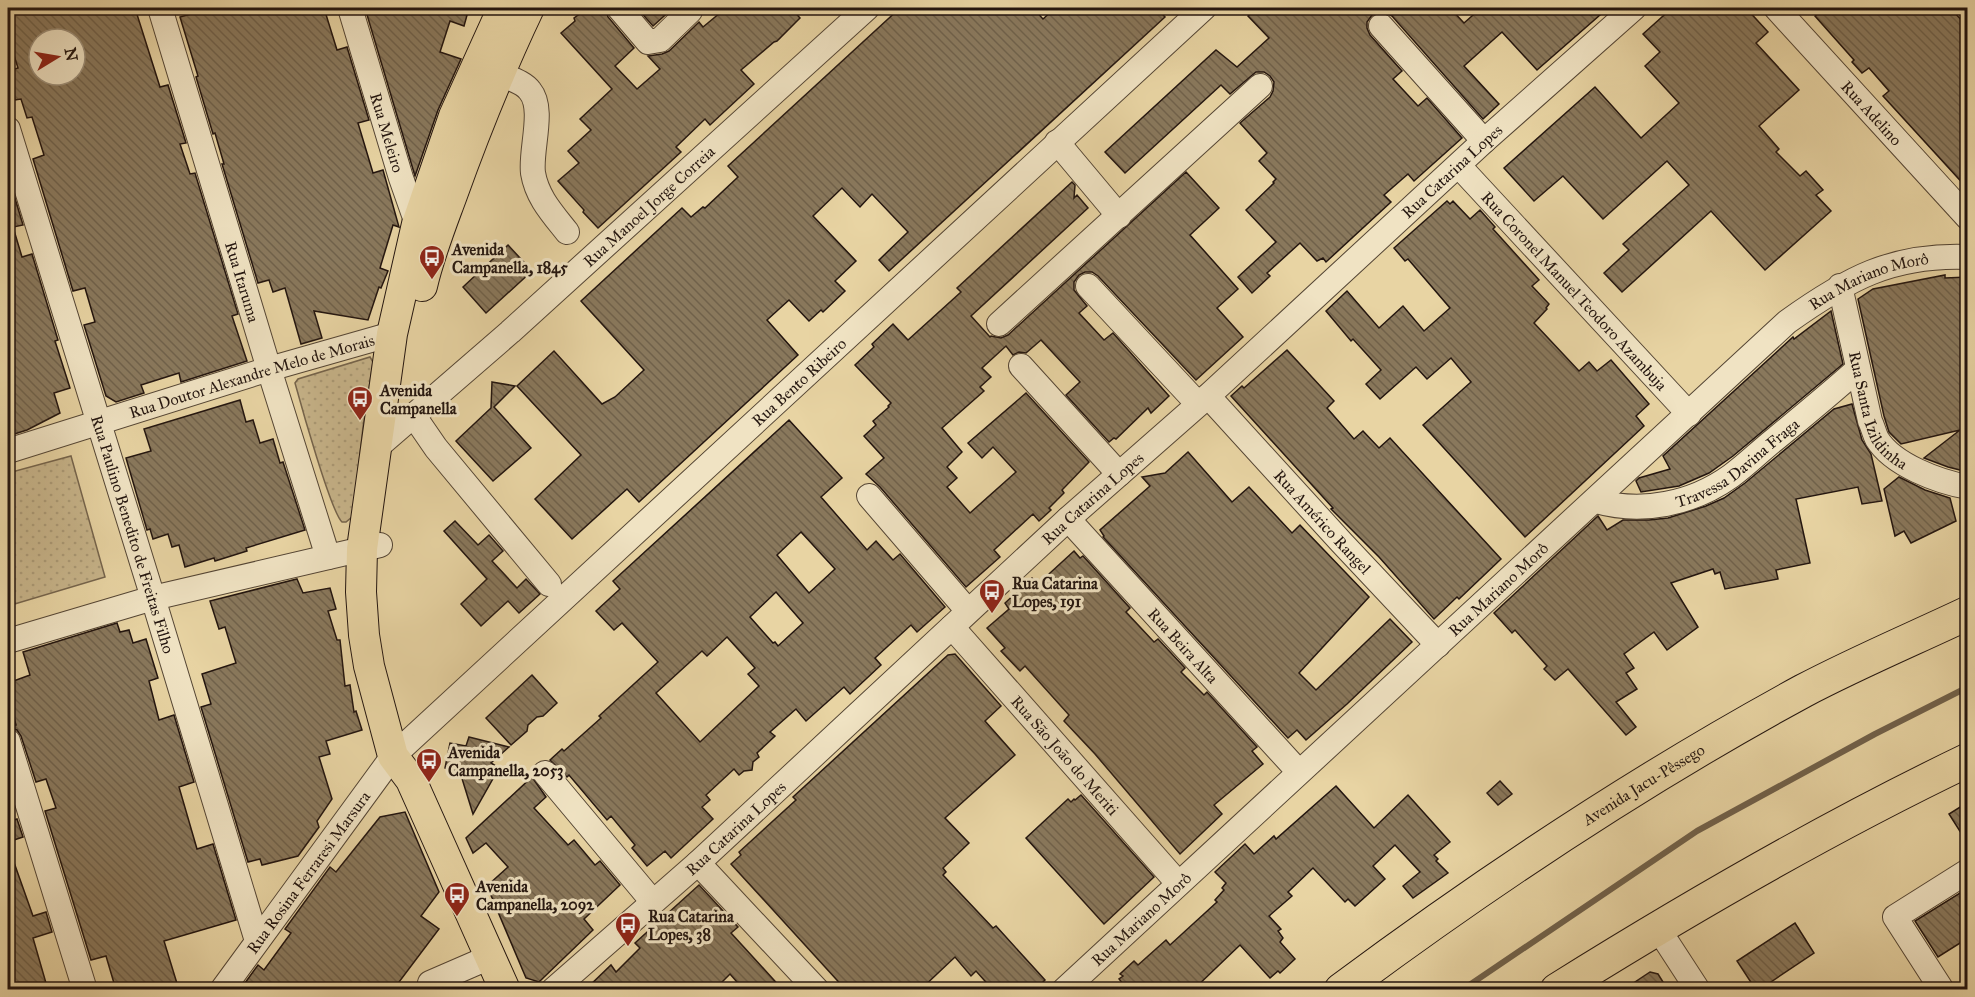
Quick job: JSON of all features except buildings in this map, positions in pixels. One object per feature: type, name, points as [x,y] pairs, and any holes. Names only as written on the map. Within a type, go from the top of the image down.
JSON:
[{"type":"highway","name":"Avenida Jacu-Pêssego","points":[[1341,990],[1454,907],[1571,828],[1681,761],[1805,690],[1968,613]]},
{"type":"highway","points":[[1557,990],[1657,927],[1787,852],[1968,760]]},
{"type":"main road","points":[[394,433],[392,334],[417,224],[454,116],[503,8]]},
{"type":"main road","points":[[505,990],[411,780],[401,750],[386,665],[371,547],[394,433],[408,347],[429,258],[498,73],[529,8]]},
{"type":"street","name":"Rua Itaruma","points":[[160,8],[328,557]]},
{"type":"street","name":"Rua Meleiro","points":[[350,8],[429,258]]},
{"type":"street","points":[[619,8],[648,42],[660,40],[690,11]]},
{"type":"street","name":"Rua Manoel Jorge Correia","points":[[394,433],[519,324],[867,8]]},
{"type":"street","name":"Rua Bento Ribeiro","points":[[401,750],[1204,8]]},
{"type":"street","name":"Rua Catarina Lopes","points":[[553,990],[698,863],[1068,519],[1203,400],[1484,141],[1634,8]]},
{"type":"street","name":"Rua Adelino","points":[[1776,8],[1968,218]]},
{"type":"street","points":[[1381,26],[1484,141]]},
{"type":"street","points":[[498,73],[531,91],[537,107],[533,172],[540,198],[567,232]]},
{"type":"street","points":[[999,324],[1260,86]]},
{"type":"street","name":"Rua Paulino Benedito de Freitas Filho","points":[[8,129],[257,941]]},
{"type":"street","points":[[1057,142],[1119,216]]},
{"type":"street","name":"Rua Coronel Manuel Teodoro Azambuja","points":[[1459,166],[1689,414]]},
{"type":"street","name":"Rua Mariano Morô","points":[[1064,990],[1596,501],[1787,322],[1840,286],[1862,275],[1912,260],[1968,257]]},
{"type":"street","name":"Rua Américo Rangel","points":[[1088,286],[1203,400],[1438,645]]},
{"type":"street","name":"Rua Santa Izildinha","points":[[1840,286],[1870,421],[1878,440],[1894,457],[1921,472],[1968,488]]},
{"type":"street","name":"Rua Doutor Alexandre Melo de Morais","points":[[8,451],[269,369],[392,334]]},
{"type":"street","points":[[1021,366],[1119,474]]},
{"type":"street","name":"Travessa Davina Fraga","points":[[1596,501],[1632,508],[1656,506],[1700,493],[1731,476],[1858,369]]},
{"type":"street","points":[[394,433],[436,448],[549,584]]},
{"type":"street","name":"Rua São João do Meriti","points":[[869,496],[960,619],[1178,883]]},
{"type":"street","name":"Rua Beira Alta","points":[[1068,519],[1299,772]]},
{"type":"street","points":[[8,641],[153,598],[371,547]]},
{"type":"street","points":[[8,741],[85,990]]},
{"type":"street","name":"Rua Rosina Ferraresi Marsura","points":[[222,990],[401,750]]},
{"type":"street","points":[[545,773],[653,902]]},
{"type":"street","points":[[698,863],[817,990]]},
{"type":"street","points":[[1942,990],[1895,917],[1968,871]]},
{"type":"street","points":[[1657,927],[1698,990]]},
{"type":"street","points":[[430,983],[490,957]]},
{"type":"shaded area","points":[[370,357],[373,362],[353,516],[346,522],[342,522],[324,479],[295,383],[298,379]]},
{"type":"shaded area","points":[[71,456],[105,577],[8,606],[8,473]]},
{"type":"waterway","points":[[1462,990],[1697,831],[1875,734],[1968,687]]},
{"type":"place","name":"Avenida Campanella, 1845","points":[[432,281]]},
{"type":"place","name":"Avenida Campanella","points":[[360,422]]},
{"type":"place","name":"Rua Catarina Lopes, 191","points":[[992,615]]},
{"type":"place","name":"Avenida Campanella, 2053","points":[[429,784]]},
{"type":"place","name":"Avenida Campanella, 2092","points":[[457,918]]},
{"type":"place","name":"Rua Catarina Lopes, 38","points":[[628,948]]}]
